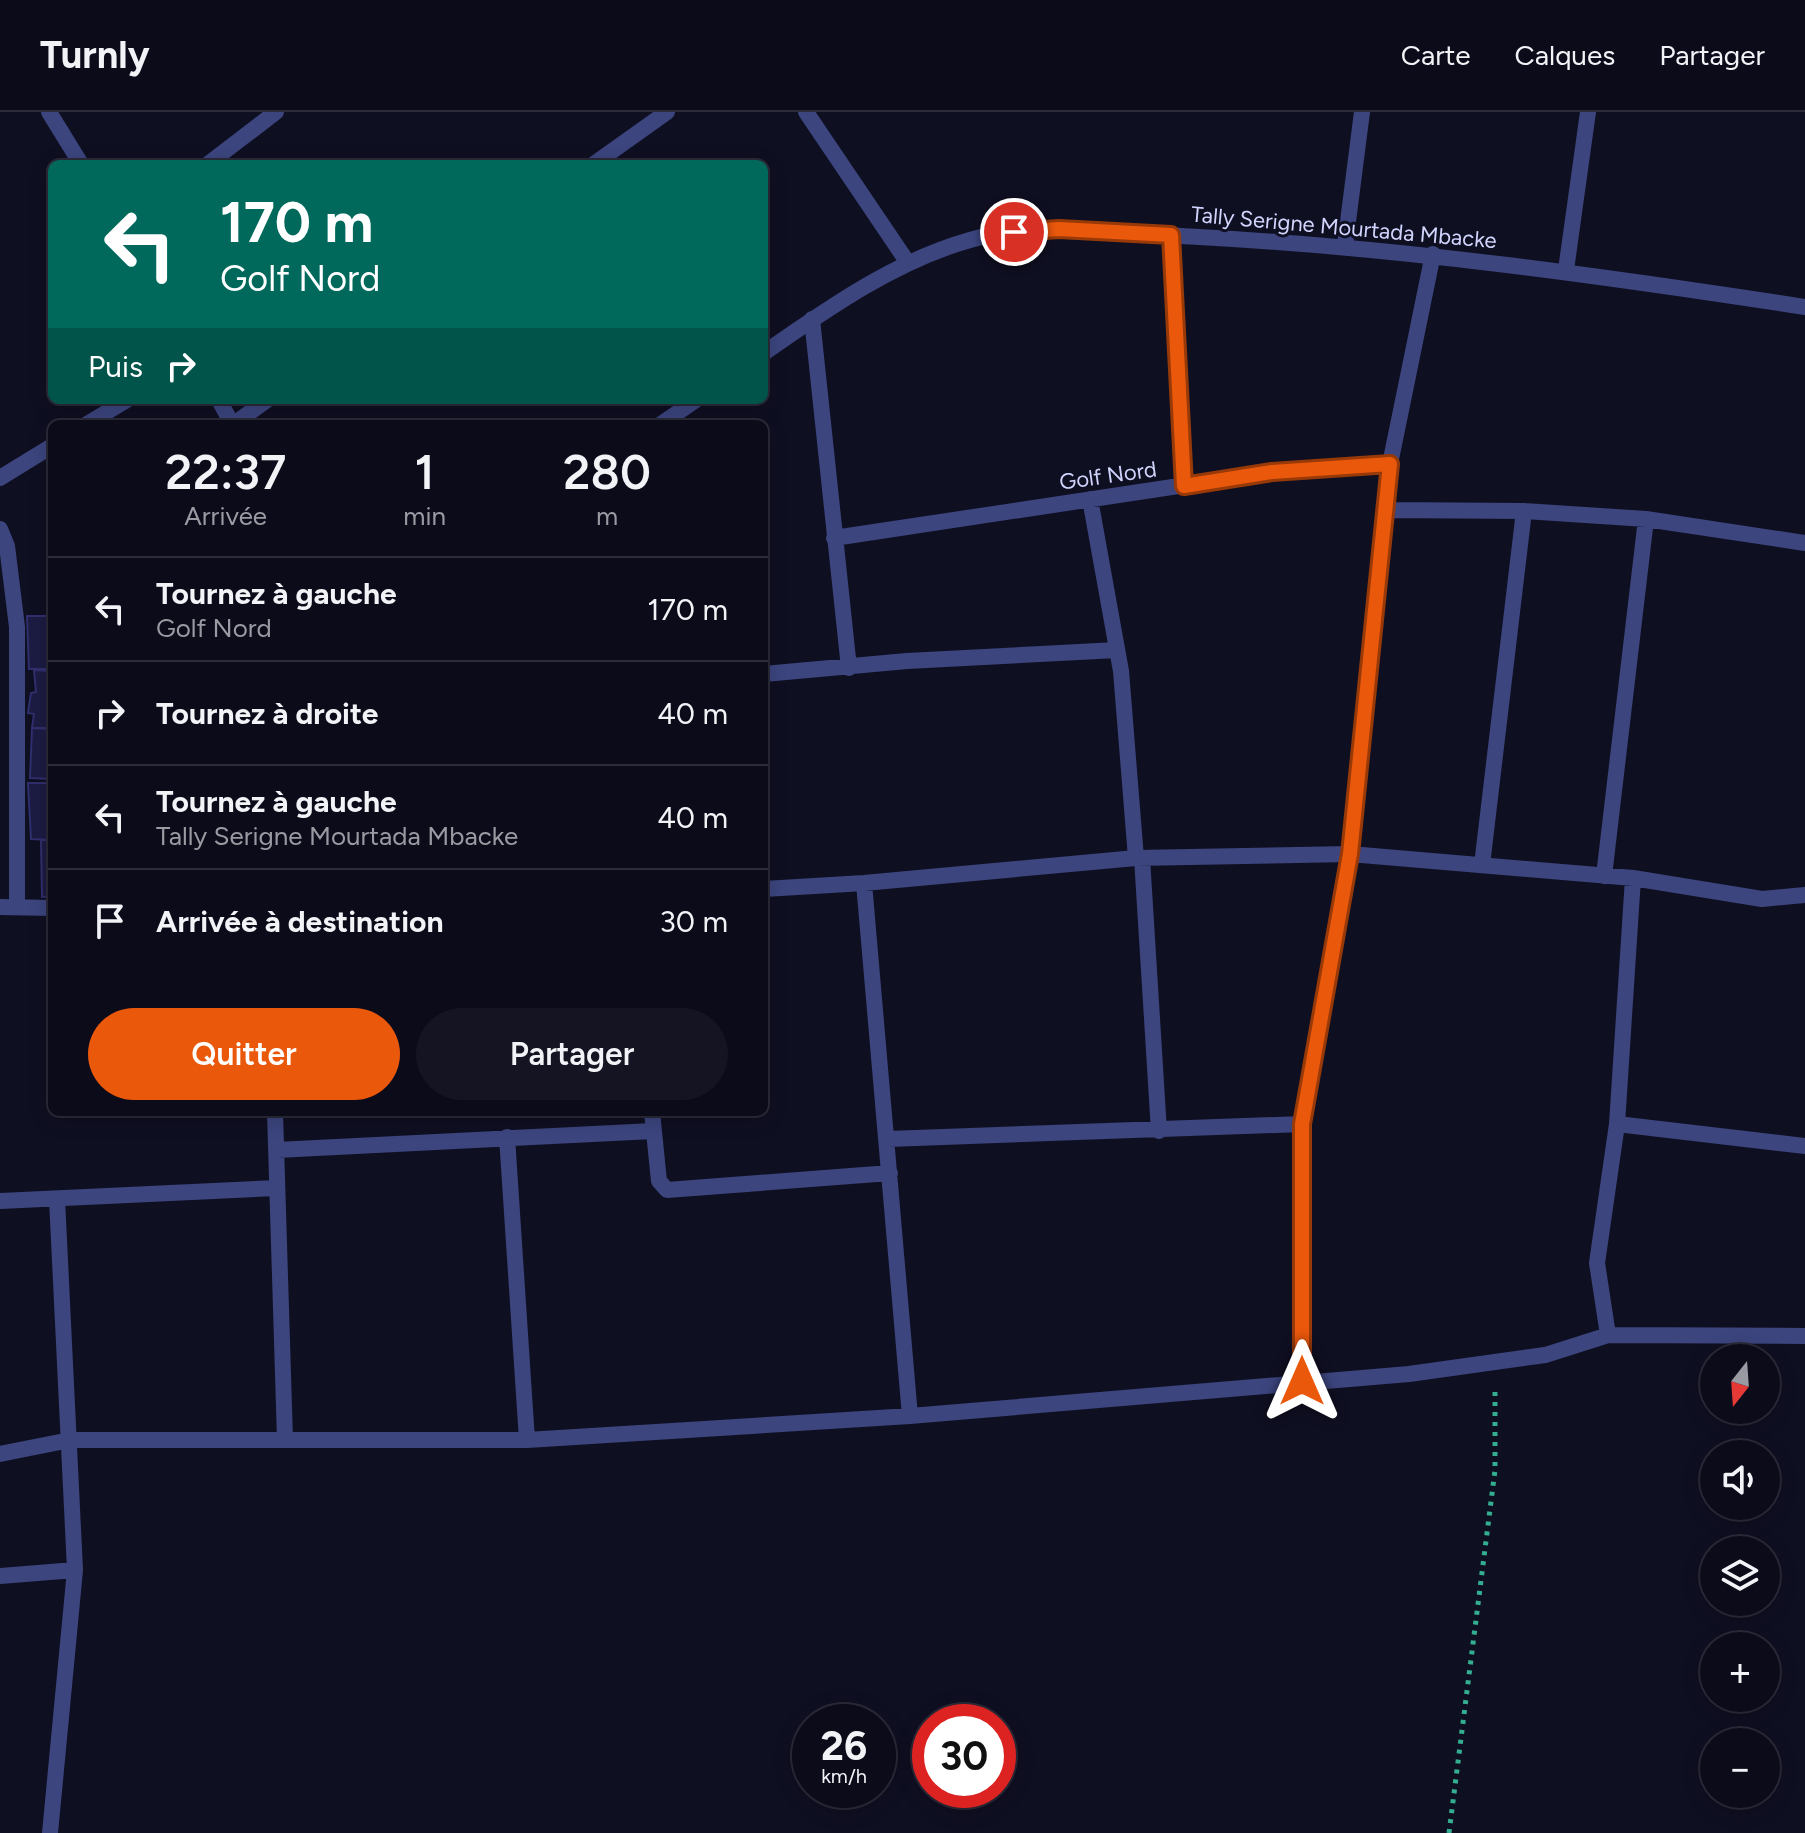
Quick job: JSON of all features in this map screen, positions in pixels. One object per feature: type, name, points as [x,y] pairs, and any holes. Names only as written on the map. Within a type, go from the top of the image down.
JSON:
[{"type":"street","points":[[49,112],[79,160]]},
{"type":"street","points":[[213,160],[276,112]]},
{"type":"street","points":[[600,160],[667,112]]},
{"type":"street","points":[[806,112],[908,263]]},
{"type":"street","points":[[1345,245],[1362,112]]},
{"type":"street","points":[[1566,270],[1588,112]]},
{"type":"street","name":"Tally Serigne Mourtada Mbacke","points":[[768,350],[812,319],[908,263],[971,240],[1014,232],[1059,229],[1345,245],[1433,254],[1566,270],[1805,307]]},
{"type":"street","points":[[1171,235],[1184,486]]},
{"type":"street","points":[[1302,1381],[1302,1124],[1350,854],[1390,464],[1433,254]]},
{"type":"street","points":[[812,319],[849,668]]},
{"type":"street","points":[[94,420],[120,404]]},
{"type":"street","points":[[239,420],[261,404]]},
{"type":"street","points":[[667,420],[690,404]]},
{"type":"street","points":[[0,478],[48,448]]},
{"type":"street","name":"Golf Nord","points":[[834,538],[1272,472],[1390,464]]},
{"type":"street","points":[[1090,499],[1117,650],[1139,858],[1159,1131]]},
{"type":"street","points":[[1386,510],[1524,511],[1646,519],[1805,543]]},
{"type":"street","points":[[1482,865],[1524,511]]},
{"type":"street","points":[[1604,876],[1646,519]]},
{"type":"street","points":[[0,529],[7,546],[15,601],[18,745],[8,907],[48,908]]},
{"type":"street","points":[[768,674],[907,661],[1117,650]]},
{"type":"street","points":[[0,753],[18,745]]},
{"type":"street","points":[[768,889],[1139,858],[1350,854],[1633,878],[1762,899],[1805,895]]},
{"type":"street","points":[[1608,1335],[1597,1263],[1617,1124],[1633,878]]},
{"type":"street","points":[[864,883],[910,1416]]},
{"type":"street","points":[[275,1116],[285,1440]]},
{"type":"street","points":[[652,1116],[659,1181],[667,1190],[890,1173]]},
{"type":"street","points":[[888,1139],[1302,1124]]},
{"type":"street","points":[[1617,1124],[1805,1146]]},
{"type":"street","points":[[277,1150],[653,1131]]},
{"type":"street","points":[[507,1137],[527,1440]]},
{"type":"street","points":[[0,1201],[277,1188]]},
{"type":"street","points":[[50,1833],[75,1570],[57,1199]]},
{"type":"street","points":[[0,1454],[70,1440],[527,1440],[910,1416],[1495,1364],[1545,1355],[1608,1335],[1805,1336]]},
{"type":"street","points":[[0,1576],[75,1570]]},
{"type":"path","points":[[1449,1833],[1495,1470],[1495,1364]]},
{"type":"building","points":[[27,616],[48,616],[48,669],[29,669]]},
{"type":"building","points":[[34,670],[48,671],[48,728],[32,728],[34,714],[28,713],[31,693],[36,692]]},
{"type":"building","points":[[32,728],[48,729],[48,779],[30,778]]},
{"type":"building","points":[[28,783],[48,783],[48,840],[31,839]]},
{"type":"building","points":[[41,840],[48,840],[48,896],[42,897]]},
{"type":"route","points":[[1014,232],[1059,229],[1171,235],[1184,486],[1272,472],[1390,464],[1350,854],[1302,1124],[1302,1381]]}]
